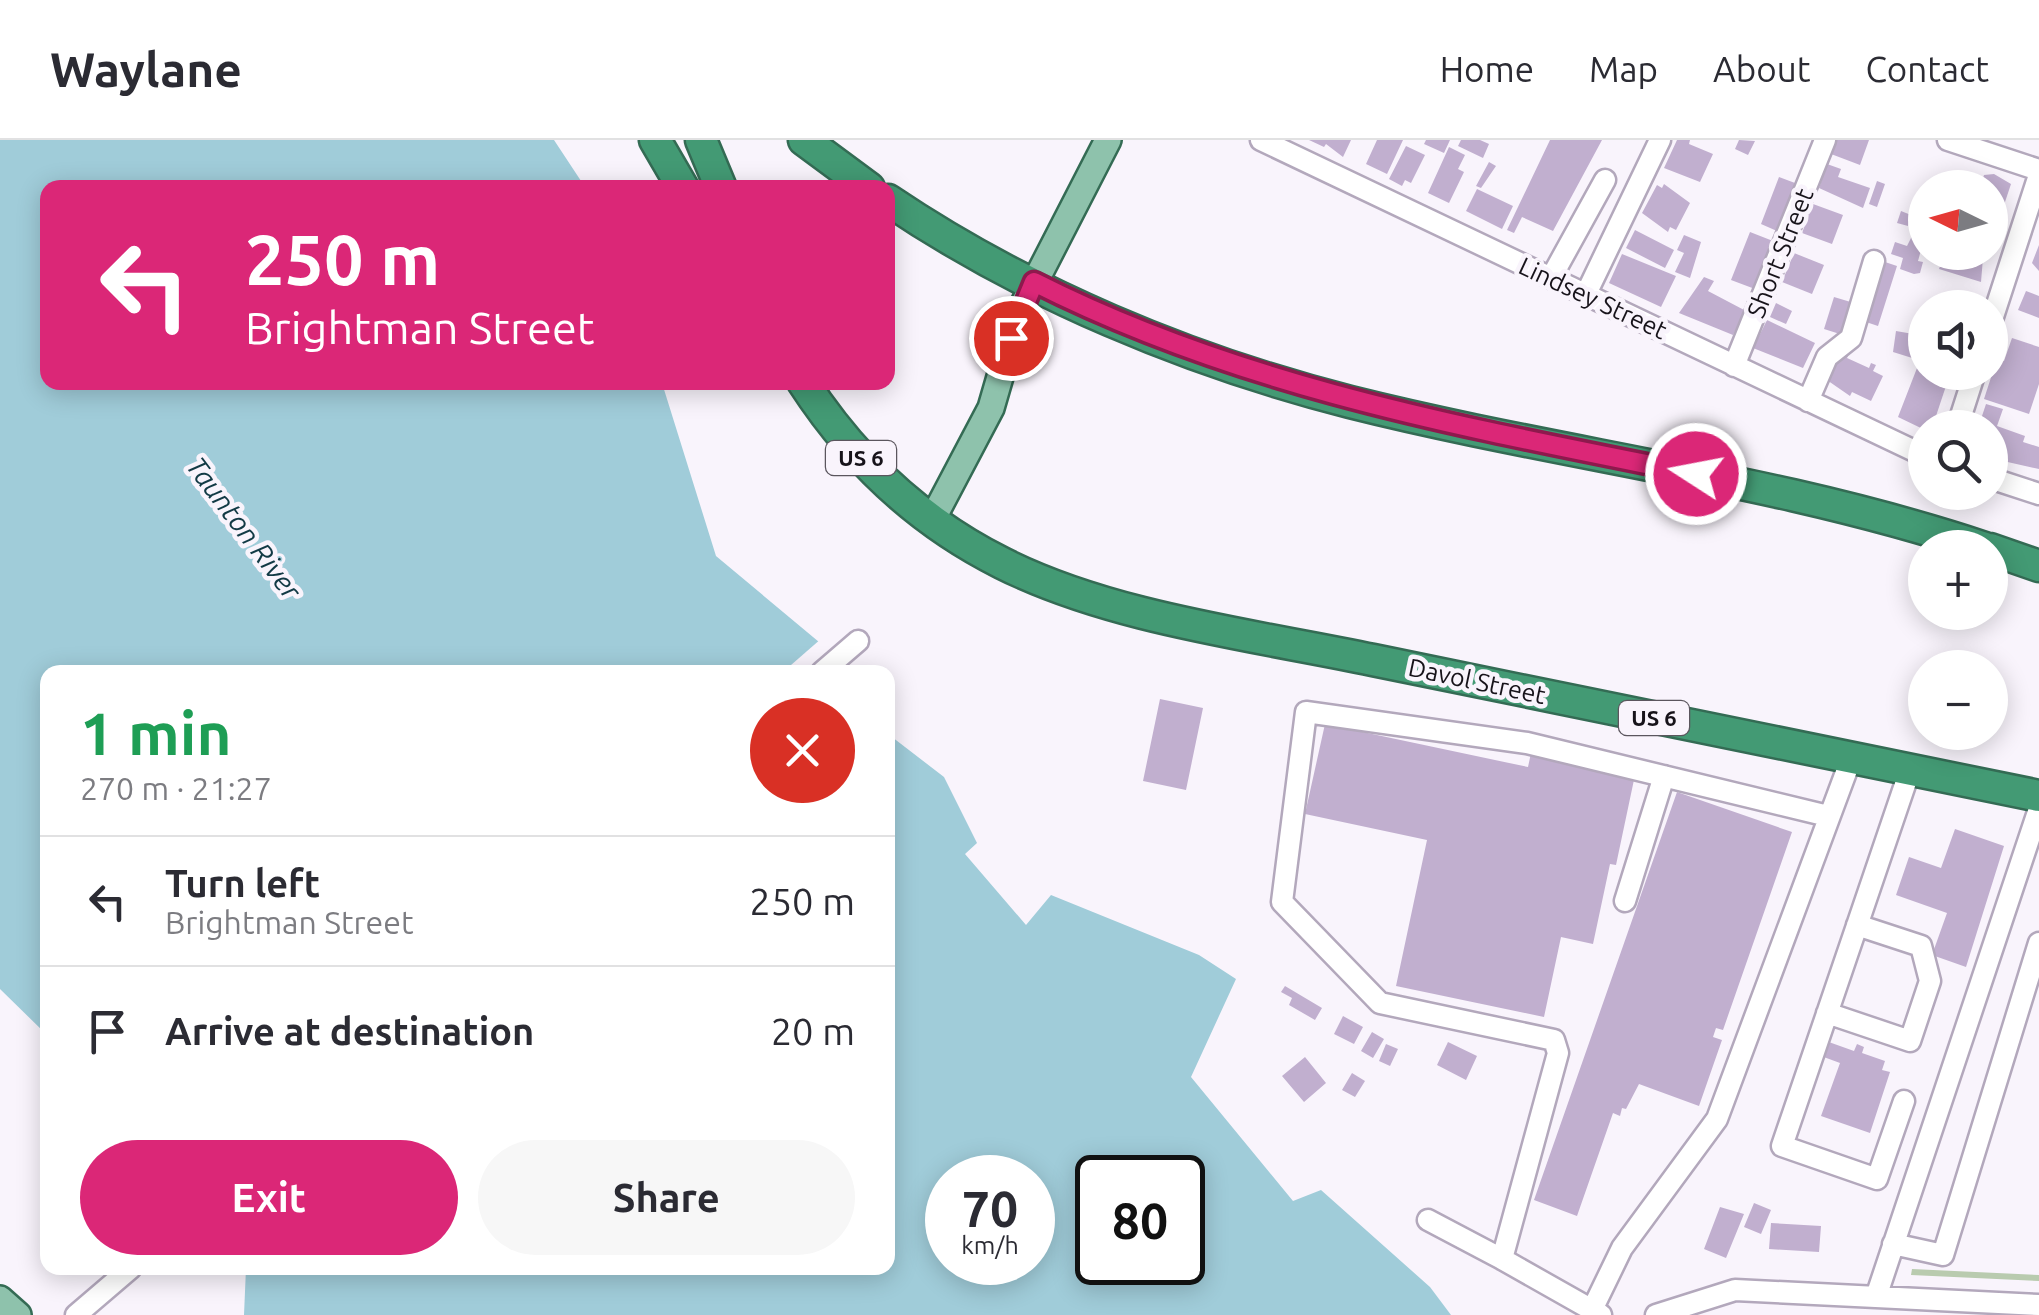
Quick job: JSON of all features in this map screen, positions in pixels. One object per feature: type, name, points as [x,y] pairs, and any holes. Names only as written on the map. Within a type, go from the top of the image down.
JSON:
[{"type":"highway","points":[[654,140],[678,180]]},
{"type":"highway","points":[[701,140],[718,180]]},
{"type":"highway","points":[[804,140],[858,180]]},
{"type":"highway","points":[[895,204],[1034,282],[1174,346],[1332,397],[1808,496],[1925,530]]},
{"type":"highway","name":"US 6","points":[[809,390],[874,472],[932,520]]},
{"type":"highway","name":"Davol Street","points":[[932,520],[1012,568],[1109,602],[2039,796]]},
{"type":"highway","points":[[2008,555],[2039,566]]},
{"type":"main road","points":[[932,520],[991,408],[1018,315],[1108,140]]},
{"type":"main road","points":[[0,1298],[18,1315]]},
{"type":"street","name":"Lindsey Street","points":[[1261,140],[1908,448]]},
{"type":"street","points":[[1586,294],[1660,140]]},
{"type":"street","name":"Short Street","points":[[1734,366],[1825,140]]},
{"type":"street","points":[[1948,140],[2039,173],[2002,290]]},
{"type":"street","points":[[1551,278],[1571,237],[1595,206],[1605,180]]},
{"type":"street","points":[[1595,206],[1622,220]]},
{"type":"street","points":[[1808,401],[1827,357],[1850,338],[1874,260]]},
{"type":"street","points":[[2008,484],[2039,494]]},
{"type":"street","points":[[830,665],[858,641]]},
{"type":"street","points":[[1502,1259],[1558,1053],[1554,1040],[1380,1002],[1282,902],[1306,712],[1527,743],[1828,816]]},
{"type":"street","points":[[1428,1220],[1596,1312],[1622,1248],[1717,1119],[1852,759]]},
{"type":"street","points":[[1904,1102],[1877,1179],[1782,1146],[1910,770]]},
{"type":"street","points":[[1625,901],[1664,776]]},
{"type":"street","points":[[1876,1296],[2039,809]]},
{"type":"street","points":[[1828,1012],[1910,1040],[1930,981],[1922,946],[1857,925]]},
{"type":"street","points":[[1893,1244],[1943,1255],[2039,943]]},
{"type":"street","points":[[76,1315],[122,1275]]},
{"type":"street","points":[[1656,1315],[1735,1290],[2039,1304]]},
{"type":"green space","points":[[1912,1269],[2039,1275],[2039,1281],[1911,1275]]},
{"type":"water","name":"Taunton River","points":[[0,140],[554,140],[580,180],[40,180],[40,390],[664,390],[716,556],[847,665],[40,665],[40,1028],[0,989]]},
{"type":"water","points":[[895,739],[944,777],[977,843],[965,854],[1026,925],[1051,895],[1199,955],[1236,979],[1191,1077],[1293,1201],[1321,1190],[1430,1287],[1451,1315],[244,1315],[246,1275],[895,1275]]},
{"type":"pier","points":[[822,638],[852,665],[791,665]]},
{"type":"building","points":[[1309,140],[1351,140],[1343,157],[1326,144],[1324,147]]},
{"type":"building","points":[[1377,140],[1403,140],[1387,174],[1366,164]]},
{"type":"building","points":[[1426,140],[1450,140],[1444,153],[1424,144]]},
{"type":"building","points":[[1461,140],[1489,144],[1483,158],[1458,146]]},
{"type":"building","points":[[1550,140],[1602,140],[1553,231],[1522,217],[1514,233],[1507,230]]},
{"type":"building","points":[[1677,140],[1690,140],[1689,144],[1713,154],[1700,182],[1664,168]]},
{"type":"building","points":[[1739,140],[1755,141],[1748,155],[1735,149]]},
{"type":"building","points":[[1837,140],[1869,140],[1860,165],[1831,154]]},
{"type":"building","points":[[1406,146],[1425,155],[1411,183],[1405,180],[1402,186],[1389,179]]},
{"type":"building","points":[[1449,147],[1465,155],[1458,169],[1464,172],[1449,203],[1428,193]]},
{"type":"building","points":[[1489,162],[1496,166],[1481,188],[1476,186]]},
{"type":"building","points":[[1827,164],[1841,169],[1838,177],[1870,188],[1863,208],[1819,188]]},
{"type":"building","points":[[1779,177],[1795,183],[1777,231],[1761,224]]},
{"type":"building","points":[[1877,181],[1885,184],[1877,207],[1869,204]]},
{"type":"building","points":[[1664,184],[1690,203],[1676,230],[1670,227],[1668,232],[1642,213],[1657,185],[1662,188]]},
{"type":"building","points":[[1477,189],[1513,206],[1502,229],[1466,211]]},
{"type":"building","points":[[1813,204],[1843,215],[1832,244],[1802,233]]},
{"type":"building","points":[[1901,211],[1908,214],[1908,226],[1897,223]]},
{"type":"building","points":[[1635,230],[1674,250],[1665,268],[1626,248]]},
{"type":"building","points":[[1750,232],[1773,241],[1774,247],[1755,289],[1731,280]]},
{"type":"building","points":[[1684,235],[1701,242],[1690,278],[1675,272],[1684,253],[1677,250]]},
{"type":"building","points":[[1895,242],[1907,246],[1908,270],[1921,270],[1920,273],[1900,269],[1903,258],[1891,254]]},
{"type":"building","points":[[2039,245],[2039,271],[2032,263]]},
{"type":"building","points":[[1794,253],[1824,265],[1812,294],[1782,282]]},
{"type":"building","points":[[1622,254],[1676,276],[1661,307],[1609,283]]},
{"type":"building","points":[[1882,261],[1897,266],[1878,326],[1863,321]]},
{"type":"building","points":[[1942,270],[1982,270],[1981,282]]},
{"type":"building","points":[[1704,277],[1714,281],[1708,291],[1746,311],[1733,335],[1679,313]]},
{"type":"building","points":[[2026,291],[2039,296],[2039,318],[2018,310]]},
{"type":"building","points":[[1834,297],[1854,303],[1843,335],[1824,329]]},
{"type":"building","points":[[1776,303],[1792,311],[1786,324],[1770,317]]},
{"type":"building","points":[[1767,320],[1815,343],[1803,368],[1753,348]]},
{"type":"building","points":[[1896,331],[1908,333],[1908,357],[1893,352]]},
{"type":"building","points":[[2012,338],[2039,347],[2039,384],[2029,414],[1984,399],[1987,390],[2008,390],[2008,350]]},
{"type":"building","points":[[1846,350],[1850,352],[1847,358],[1869,368],[1871,363],[1876,365],[1873,371],[1883,376],[1871,401],[1852,392],[1850,396],[1824,378]]},
{"type":"building","points":[[1908,390],[1945,390],[1938,410],[1908,410],[1908,422],[1898,417]]},
{"type":"building","points":[[1986,404],[2003,409],[2003,410],[1984,410]]},
{"type":"building","points":[[2008,430],[2025,436],[2023,442],[2039,447],[2039,469],[2008,462]]},
{"type":"building","points":[[1160,699],[1203,708],[1186,790],[1143,781]]},
{"type":"building","points":[[1325,724],[1528,767],[1531,753],[1635,775],[1616,865],[1610,864],[1593,944],[1561,937],[1544,1017],[1396,986],[1427,840],[1305,814]]},
{"type":"building","points":[[1677,792],[1792,832],[1723,1030],[1716,1028],[1713,1037],[1722,1040],[1699,1106],[1639,1084],[1620,1116],[1613,1113],[1577,1216],[1534,1200]]},
{"type":"building","points":[[1955,829],[2004,846],[1966,967],[1932,955],[1947,913],[1896,895],[1909,857],[1941,868]]},
{"type":"building","points":[[1285,986],[1322,1008],[1315,1020],[1289,1005],[1292,998],[1281,992]]},
{"type":"building","points":[[1343,1016],[1363,1027],[1354,1044],[1334,1034]]},
{"type":"building","points":[[1372,1032],[1384,1039],[1373,1058],[1361,1051]]},
{"type":"building","points":[[1826,1041],[1854,1051],[1857,1044],[1864,1047],[1862,1053],[1885,1061],[1882,1070],[1890,1072],[1870,1133],[1821,1116],[1840,1063],[1821,1056]]},
{"type":"building","points":[[1448,1042],[1477,1056],[1466,1080],[1437,1065]]},
{"type":"building","points":[[1386,1044],[1398,1049],[1390,1066],[1379,1061]]},
{"type":"building","points":[[1305,1057],[1326,1083],[1304,1102],[1282,1076]]},
{"type":"building","points":[[1352,1073],[1365,1081],[1355,1097],[1342,1090]]},
{"type":"building","points":[[1754,1203],[1771,1210],[1761,1234],[1744,1227]]},
{"type":"building","points":[[1720,1207],[1744,1214],[1726,1258],[1704,1249]]},
{"type":"building","points":[[1771,1223],[1821,1226],[1819,1252],[1769,1249]]},
{"type":"route","points":[[1011,338],[1034,282],[1140,332],[1280,382],[1411,416],[1696,474]]}]
